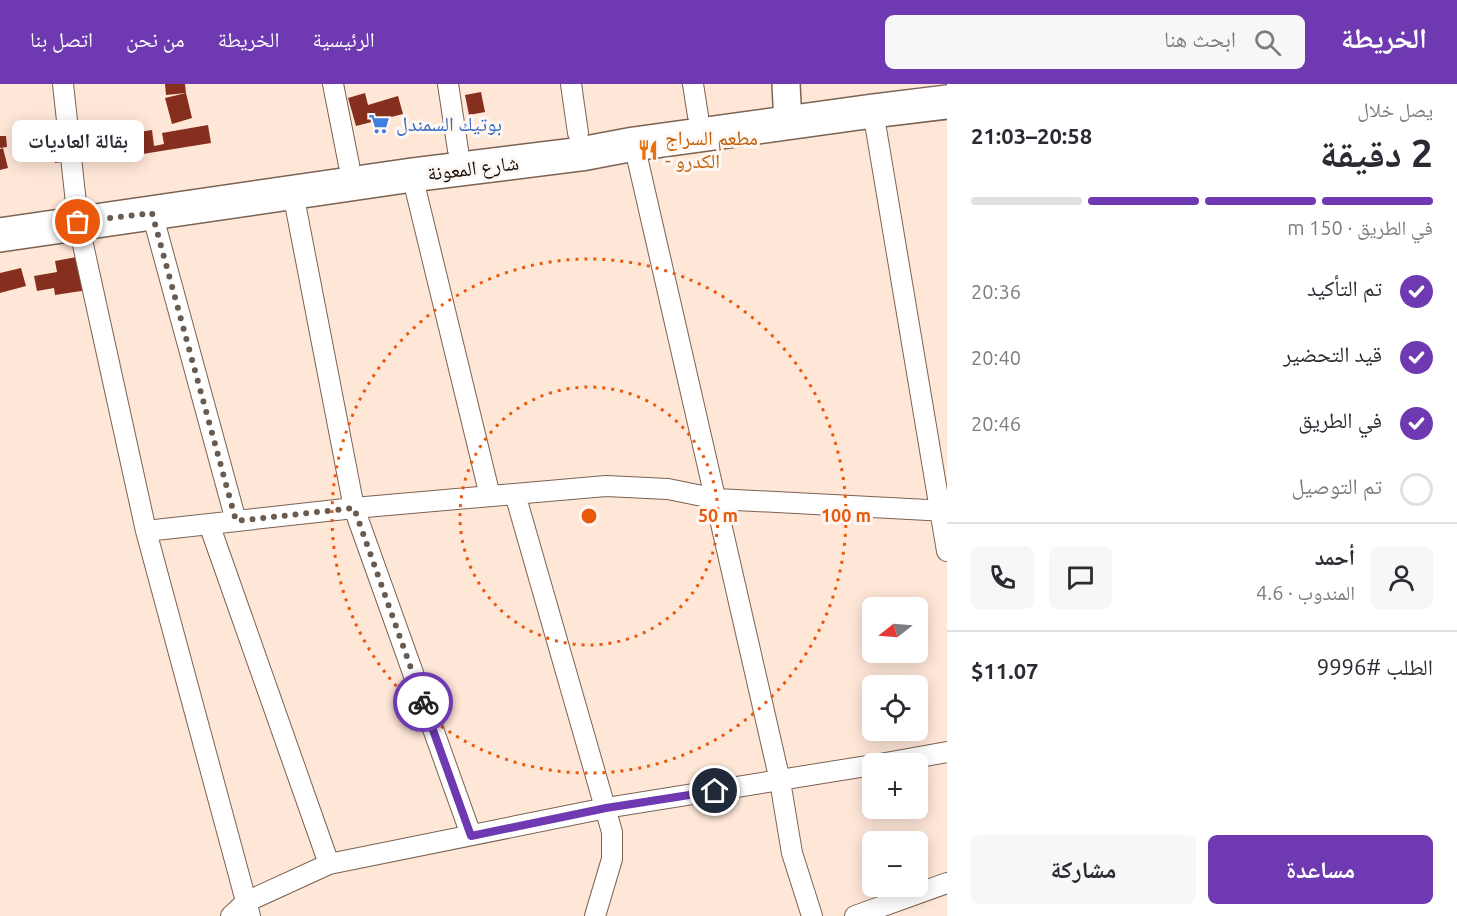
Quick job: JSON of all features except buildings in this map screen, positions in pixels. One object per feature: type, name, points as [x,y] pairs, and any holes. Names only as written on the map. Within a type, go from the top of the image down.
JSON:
[{"type":"highway","name":"شارع المعونة","points":[[0,235],[77,213],[349,165],[578,133],[633,128],[698,116],[931,84]]},
{"type":"highway","name":"شارع المعونة","points":[[0,213],[152,213],[412,175],[581,154],[634,144],[788,104],[873,111],[947,102]]},
{"type":"street","points":[[63,84],[77,213],[146,531],[248,909]]},
{"type":"street","points":[[333,84],[349,165]]},
{"type":"street","points":[[448,84],[458,150]]},
{"type":"street","points":[[571,84],[578,133]]},
{"type":"street","points":[[693,84],[698,116]]},
{"type":"street","points":[[873,111],[943,511],[947,551]]},
{"type":"street","points":[[634,144],[780,780],[792,853],[813,916]]},
{"type":"street","points":[[412,175],[490,496]]},
{"type":"street","points":[[293,193],[354,508],[471,836]]},
{"type":"street","points":[[152,213],[236,521]]},
{"type":"street","points":[[146,531],[354,508],[606,486],[668,489],[717,499],[943,511]]},
{"type":"street","points":[[514,494],[612,832],[612,859],[595,916]]},
{"type":"street","points":[[209,524],[329,864]]},
{"type":"street","points":[[928,755],[947,752]]},
{"type":"street","points":[[231,916],[329,864],[606,808],[862,767]]},
{"type":"street","points":[[855,916],[947,883]]},
{"type":"way so far","points":[[78,222],[152,213],[236,521],[354,508],[423,702]]},
{"type":"place","name":"بوتيك السمندل","points":[[379,124]]},
{"type":"place","name":"مطعم السراج - الكدرو","points":[[648,150]]},
{"type":"place","name":"بقالة العاديات","points":[[78,222]]},
{"type":"route","points":[[423,702],[471,836],[606,808],[715,791]]}]
